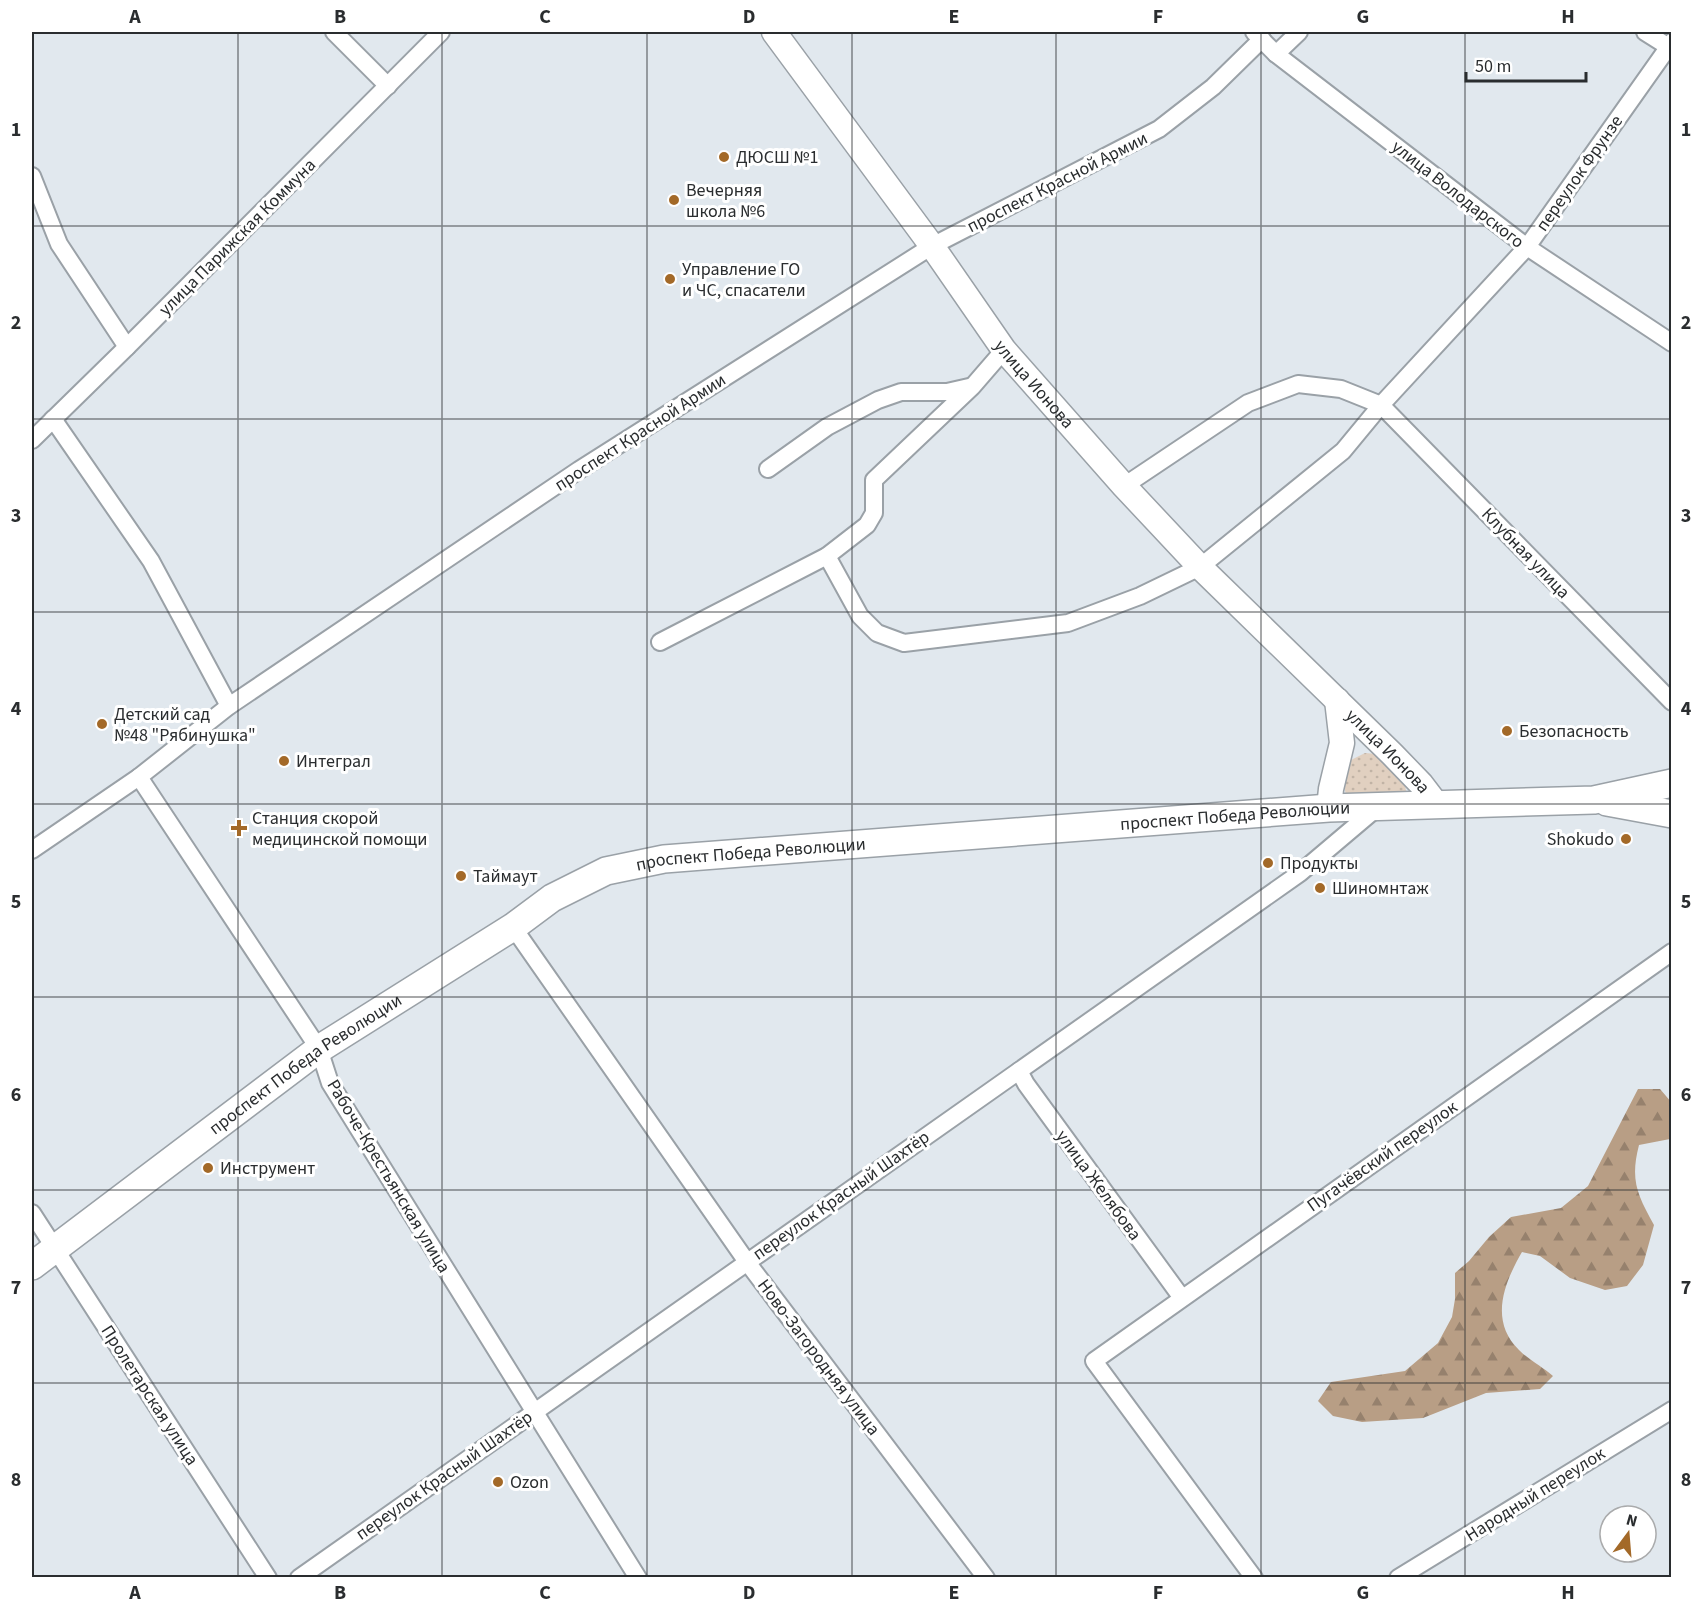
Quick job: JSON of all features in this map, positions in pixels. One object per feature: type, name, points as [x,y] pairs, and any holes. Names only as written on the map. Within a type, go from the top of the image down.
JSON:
[{"type":"main road","name":"улица Ионова","points":[[774,32],[932,246],[1004,350],[1124,486],[1200,567],[1421,784],[1437,805]]},
{"type":"main road","name":"улица Ионова","points":[[1329,808],[1342,743],[1337,700]]},
{"type":"main road","name":"проспект Победа Революции","points":[[32,1266],[319,1049],[513,927],[552,898],[606,871],[664,859],[1329,808],[1594,800],[1671,783]]},
{"type":"main road","name":"проспект Победа Революции","points":[[1594,800],[1671,814]]},
{"type":"street","points":[[334,32],[388,86]]},
{"type":"street","name":"улица Парижская Коммуна","points":[[32,440],[441,32]]},
{"type":"street","points":[[1276,54],[1299,32]]},
{"type":"street","points":[[1645,32],[1670,46]]},
{"type":"street","name":"проспект Красной Армии","points":[[32,850],[140,777],[229,706],[579,470],[932,246],[1159,129],[1213,87],[1258,35]]},
{"type":"street","name":"улица Володарского","points":[[1258,35],[1276,54],[1527,247],[1671,343]]},
{"type":"street","name":"переулок Фрунзе","points":[[827,556],[860,616],[877,633],[904,643],[1068,623],[1140,596],[1200,567],[1343,451],[1381,405],[1527,247],[1670,46]]},
{"type":"street","points":[[32,176],[59,244],[127,347]]},
{"type":"street","points":[[660,642],[827,556],[867,525],[874,513],[874,480],[972,387],[1004,350]]},
{"type":"street","points":[[1124,486],[1248,403],[1298,384],[1341,389],[1381,405]]},
{"type":"street","points":[[768,469],[827,427],[878,400],[901,392],[947,392],[972,387]]},
{"type":"street","name":"Клубная улица","points":[[1381,405],[1671,702]]},
{"type":"street","points":[[53,419],[151,561],[229,706]]},
{"type":"street","name":"Рабоче-Крестьянская улица","points":[[140,777],[319,1049],[330,1083],[638,1578]]},
{"type":"street","name":"переулок Красный Шахтёр","points":[[298,1578],[1300,873],[1379,806]]},
{"type":"street","name":"Ново-Загородняя улица","points":[[513,927],[747,1262],[986,1578]]},
{"type":"street","name":"Пугачёвский переулок","points":[[1254,1578],[1094,1361],[1671,952]]},
{"type":"street","name":"улица Желябова","points":[[1019,1071],[1026,1084],[1182,1298]]},
{"type":"street","name":"Пролетарская улица","points":[[32,1213],[268,1578]]},
{"type":"street","name":"Народный переулок","points":[[1398,1578],[1671,1410]]},
{"type":"shaded area","points":[[1365,753],[1377,754],[1404,777],[1406,791],[1347,798],[1343,783],[1349,761]]},
{"type":"green space","points":[[1638,1089],[1660,1089],[1672,1103],[1670,1139],[1639,1145],[1636,1157],[1635,1178],[1639,1195],[1654,1225],[1643,1265],[1627,1286],[1605,1290],[1570,1278],[1540,1256],[1522,1252],[1505,1289],[1502,1314],[1504,1327],[1510,1339],[1523,1354],[1553,1376],[1540,1389],[1486,1393],[1423,1418],[1362,1422],[1333,1416],[1318,1401],[1331,1382],[1405,1371],[1438,1343],[1452,1317],[1455,1273],[1511,1217],[1561,1208],[1588,1186]]},
{"type":"place","name":"ДЮСШ №1","points":[[724,157]]},
{"type":"place","name":"Вечерняя школа №6","points":[[674,200]]},
{"type":"place","name":"Управление ГО и ЧС, спасатели","points":[[670,279]]},
{"type":"place","name":"Детский сад №48 \"Рябинушка\"","points":[[102,724]]},
{"type":"place","name":"Безопасность","points":[[1507,731]]},
{"type":"place","name":"Интеграл","points":[[284,761]]},
{"type":"place","name":"Станция скорой медицинской помощи","points":[[239,828]]},
{"type":"place","name":"Shokudo","points":[[1626,839]]},
{"type":"place","name":"Продукты","points":[[1268,863]]},
{"type":"place","name":"Таймаут","points":[[461,876]]},
{"type":"place","name":"Шиномнтаж","points":[[1320,888]]},
{"type":"place","name":"Инструмент","points":[[208,1168]]},
{"type":"place","name":"Ozon","points":[[498,1482]]}]
